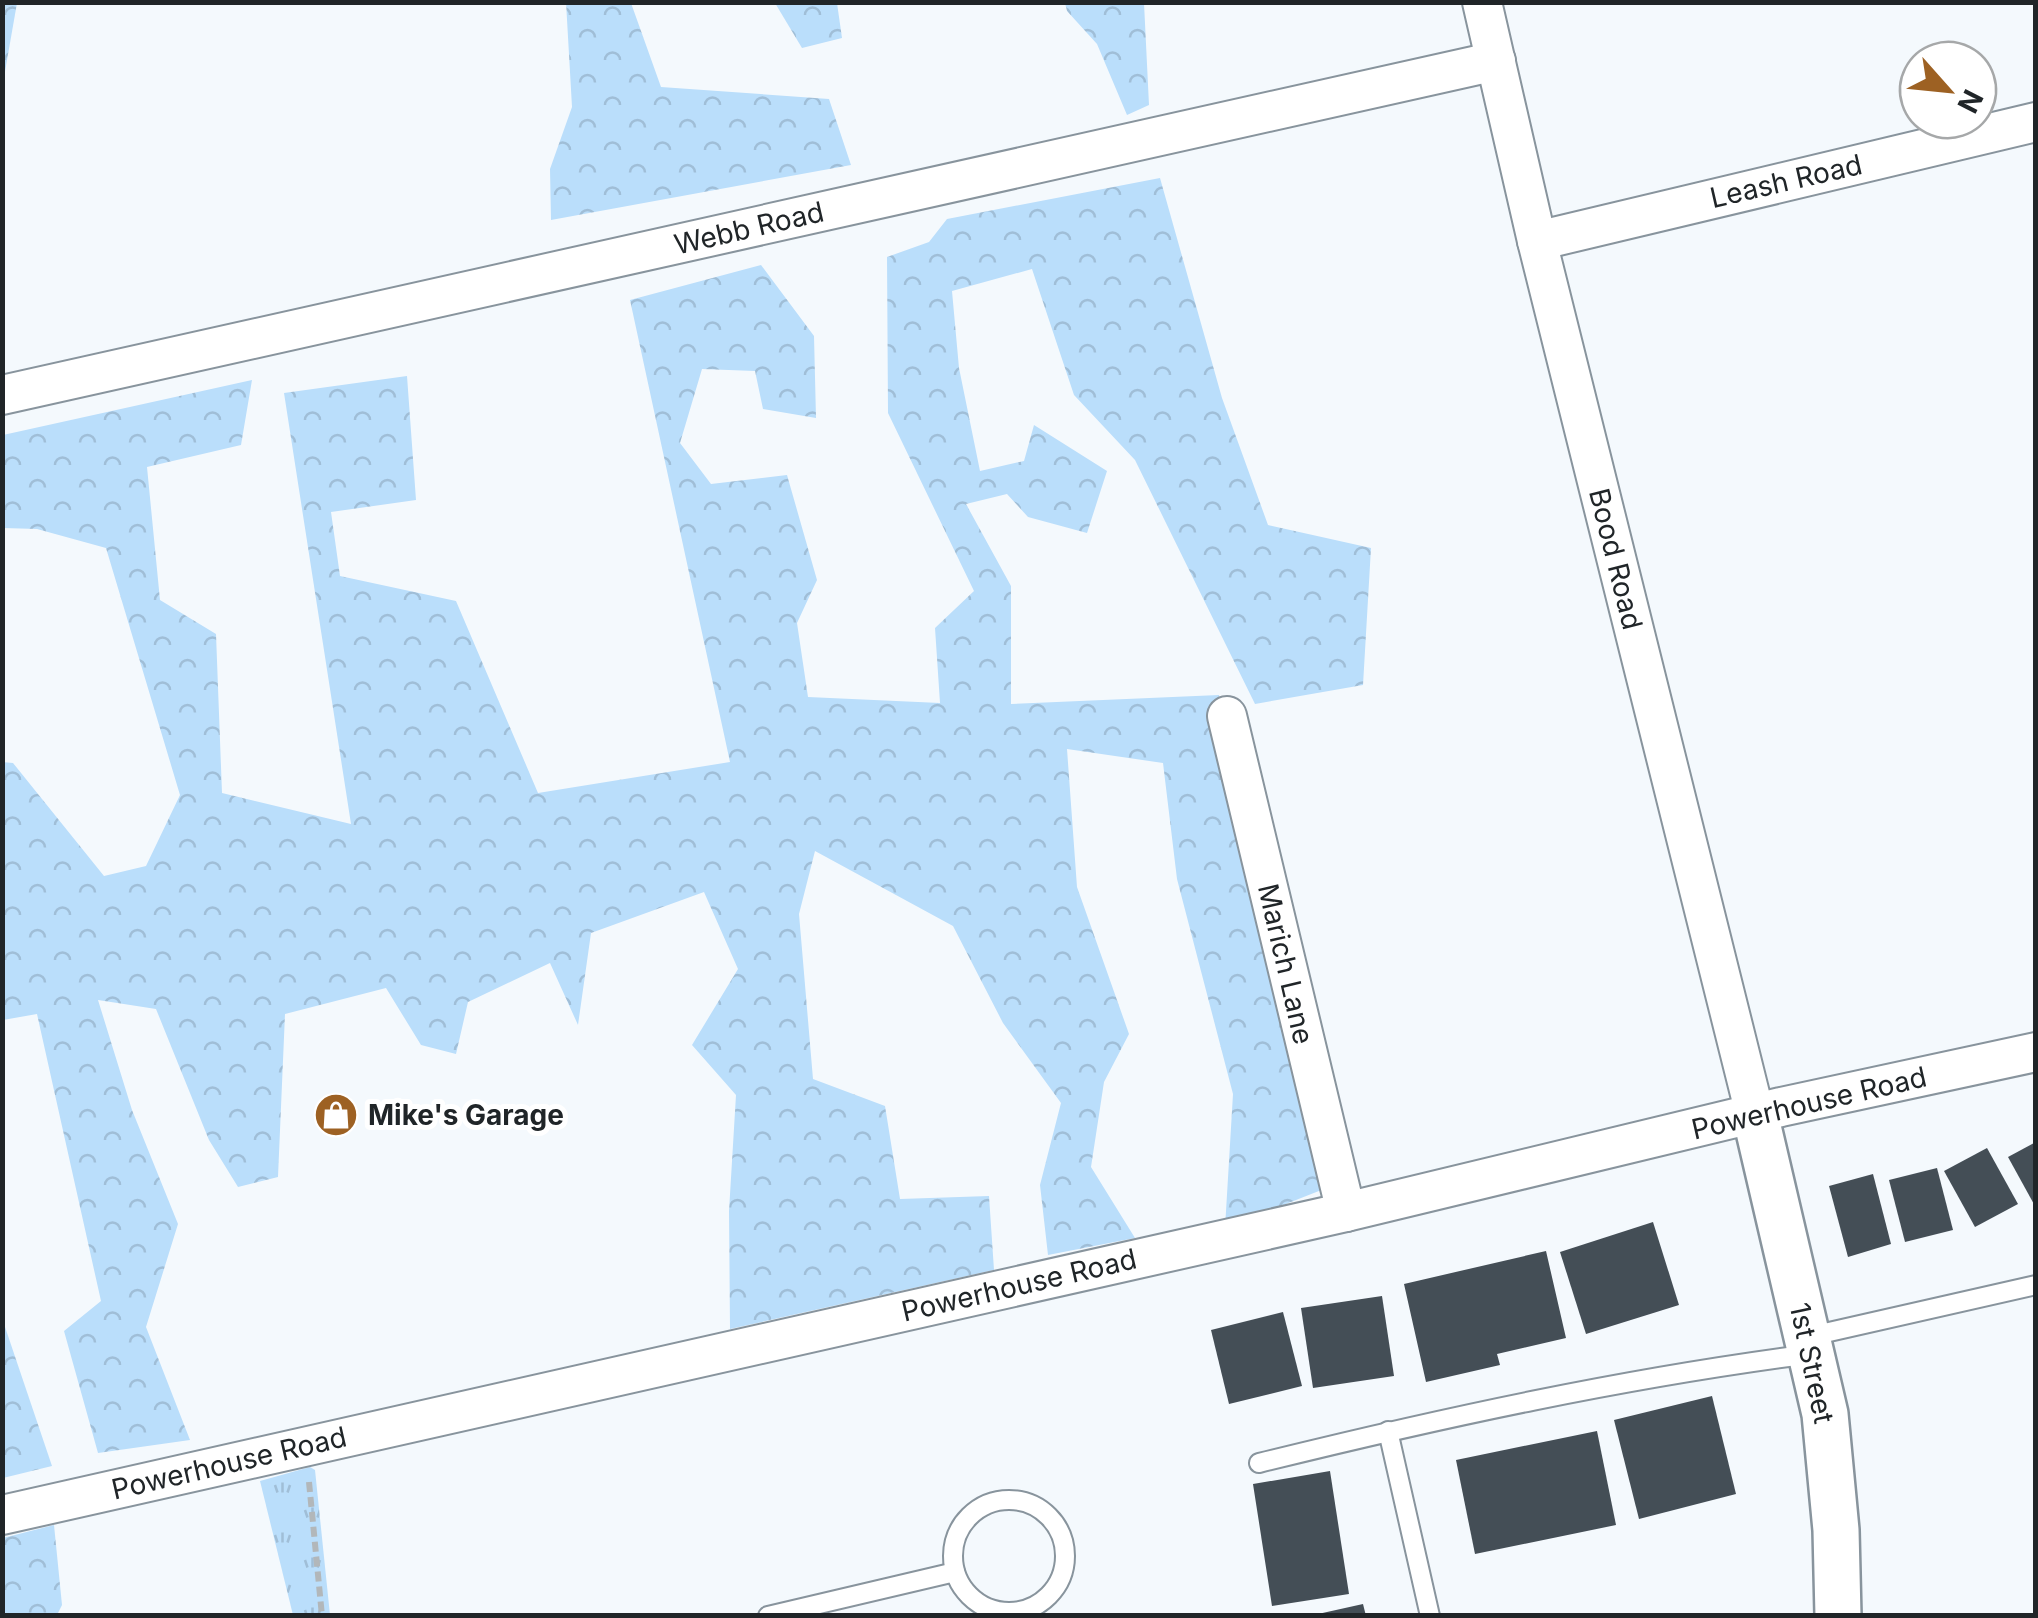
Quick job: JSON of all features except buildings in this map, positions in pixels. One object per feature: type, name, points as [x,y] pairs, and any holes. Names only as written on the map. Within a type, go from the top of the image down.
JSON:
[{"type":"street","name":"Bood Road","points":[[1482,2],[1755,1114]]},
{"type":"street","name":"Webb Road","points":[[2,395],[1496,62]]},
{"type":"street","name":"Leash Road","points":[[1538,241],[2036,122]]},
{"type":"street","name":"Marich Lane","points":[[1227,716],[1346,1212]]},
{"type":"street","name":"Powerhouse Road","points":[[2,1515],[2036,1052]]},
{"type":"street","name":"1st Street","points":[[1755,1114],[1825,1414],[1836,1530],[1838,1616]]},
{"type":"lane","points":[[1259,1463],[1388,1432],[1809,1345],[2036,1285]]},
{"type":"lane","points":[[1388,1432],[1430,1616]]},
{"type":"lane","points":[[998,1500],[1022,1500],[1043,1510],[1058,1527],[1066,1550],[1063,1573],[1051,1594],[1036,1606],[1016,1612],[996,1611],[978,1603],[964,1590],[955,1572],[953,1548],[960,1526],[977,1509],[998,1500]]},
{"type":"lane","points":[[768,1616],[955,1572]]},
{"type":"path","points":[[306,1446],[322,1616]]},
{"type":"green space","points":[[566,2],[631,3],[661,87],[829,99],[851,165],[551,220],[550,169],[572,107]]},
{"type":"green space","points":[[2,3],[17,3],[3,83]]},
{"type":"green space","points":[[775,3],[837,3],[842,38],[802,48]]},
{"type":"green space","points":[[1065,3],[1144,3],[1149,105],[1127,115],[1097,44],[1067,11]]},
{"type":"green space","points":[[1160,178],[1222,398],[1268,525],[1371,548],[1363,685],[1255,704],[1135,460],[1074,395],[1032,269],[952,291],[959,368],[980,471],[1024,461],[1034,425],[1107,471],[1087,533],[1028,517],[1007,494],[966,504],[1011,586],[1011,704],[1219,695],[1324,1189],[1225,1228],[1233,1094],[1177,879],[1163,763],[1067,749],[1077,887],[1129,1034],[1104,1082],[1091,1167],[1135,1238],[1048,1255],[1040,1185],[1061,1103],[1003,1023],[953,926],[815,851],[799,914],[813,1079],[885,1106],[900,1199],[989,1196],[994,1270],[730,1329],[729,1211],[736,1095],[692,1045],[738,969],[704,892],[591,933],[578,1025],[550,963],[468,1002],[456,1054],[421,1045],[386,988],[285,1014],[278,1177],[238,1187],[209,1140],[156,1009],[98,1000],[132,1110],[178,1224],[146,1327],[190,1440],[98,1453],[64,1331],[101,1301],[37,1014],[3,1020],[2,762],[13,763],[104,876],[146,866],[180,795],[106,548],[37,529],[3,528],[3,435],[252,380],[241,445],[147,467],[160,600],[216,634],[222,793],[351,824],[284,393],[407,376],[416,500],[331,512],[340,576],[456,601],[538,793],[730,762],[630,300],[761,265],[814,336],[816,418],[763,409],[755,371],[702,369],[680,443],[711,484],[787,475],[817,580],[797,623],[808,697],[940,703],[935,628],[974,591],[888,413],[887,257],[929,242],[947,219]]},
{"type":"green space","points":[[3,1321],[52,1466],[2,1478]]},
{"type":"green space","points":[[310,1467],[315,1470],[330,1615],[293,1615],[260,1481]]},
{"type":"green space","points":[[54,1525],[62,1605],[57,1615],[3,1615],[3,1538]]},
{"type":"place","name":"Mike's Garage","points":[[336,1115]]}]
